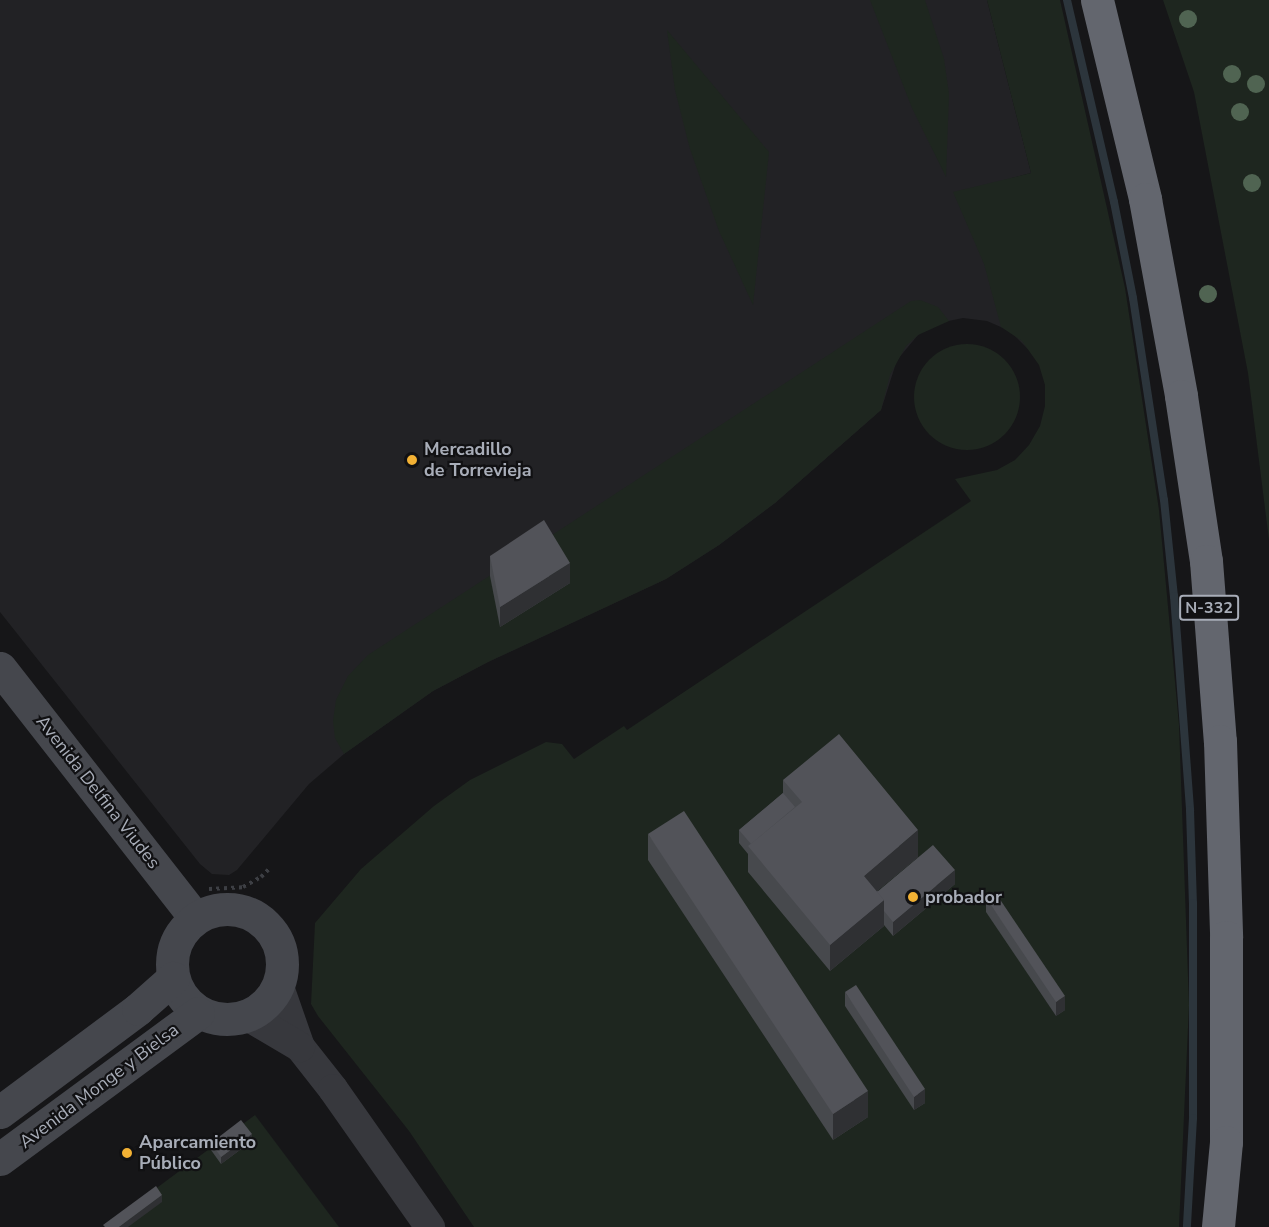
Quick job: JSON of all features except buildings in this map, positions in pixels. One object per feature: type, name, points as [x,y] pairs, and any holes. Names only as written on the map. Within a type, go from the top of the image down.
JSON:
[{"type":"highway","name":"N-332","points":[[1097,0],[1145,199],[1181,396],[1206,561],[1220,741],[1226,937],[1226,1142],[1218,1227]]},
{"type":"street","name":"Avenida Delfina Viudes","points":[[0,668],[195,918]]},
{"type":"street","points":[[226,908],[243,910],[259,918],[271,930],[278,943],[282,963],[278,984],[266,1003],[246,1015],[221,1019],[198,1013],[179,991],[171,967],[175,945],[179,934],[195,918],[210,911],[226,908]]},
{"type":"street","points":[[0,1112],[138,1009],[173,978]]},
{"type":"street","points":[[278,984],[300,1047],[333,1089],[430,1227]]},
{"type":"street","name":"Avenida Monge y Bielsa","points":[[0,1159],[198,1013]]},
{"type":"street","points":[[246,1015],[300,1047]]},
{"type":"shaded area","name":"Mercadillo de Torrevieja","points":[[0,0],[987,0],[1031,173],[1012,178],[1030,351],[1010,331],[987,321],[963,318],[939,323],[918,335],[897,360],[881,410],[775,503],[719,545],[666,579],[488,662],[433,691],[344,754],[309,784],[237,870],[229,875],[212,874],[200,864],[0,612]]},
{"type":"shaded area","points":[[870,0],[925,0],[944,59],[949,94],[946,177],[912,108]]},
{"type":"shaded area","points":[[987,0],[1060,0],[1125,288],[1159,510],[1179,725],[1189,1005],[1179,1227],[474,1227],[409,1131],[311,1004],[315,923],[361,869],[434,806],[470,780],[546,742],[562,744],[574,759],[624,726],[627,730],[971,501],[955,479],[997,470],[1015,460],[1029,445],[1040,426],[1045,406],[1045,385],[1039,365],[1022,341],[1001,327],[984,264],[953,192],[1031,173]],"holes":[[[987,912],[1065,1010],[1056,1016]]]},
{"type":"shaded area","points":[[1163,0],[1269,0],[1269,540],[1248,373],[1194,92]]},
{"type":"shaded area","points":[[667,30],[769,152],[753,305],[719,231],[690,149],[675,90]]},
{"type":"shaded area","points":[[920,300],[938,307],[949,321],[918,335],[906,346],[890,375],[881,410],[775,503],[719,545],[666,579],[488,662],[433,691],[344,754],[335,738],[333,721],[336,700],[348,676],[368,655],[911,301]]},
{"type":"shaded area","points":[[967,344],[987,348],[1004,360],[1016,377],[1020,397],[1016,417],[1004,434],[987,446],[967,450],[947,446],[930,434],[918,417],[914,397],[918,377],[930,360],[947,348]]},
{"type":"shaded area","points":[[255,1115],[339,1227],[104,1227]]},
{"type":"waterway","points":[[1067,0],[1114,202],[1133,298],[1164,500],[1174,596],[1190,810],[1193,903],[1193,1118],[1187,1227]]},
{"type":"place","name":"Mercadillo de Torrevieja","points":[[412,460]]},
{"type":"place","name":"probador","points":[[913,897]]},
{"type":"place","name":"Aparcamiento Público","points":[[127,1153]]}]
